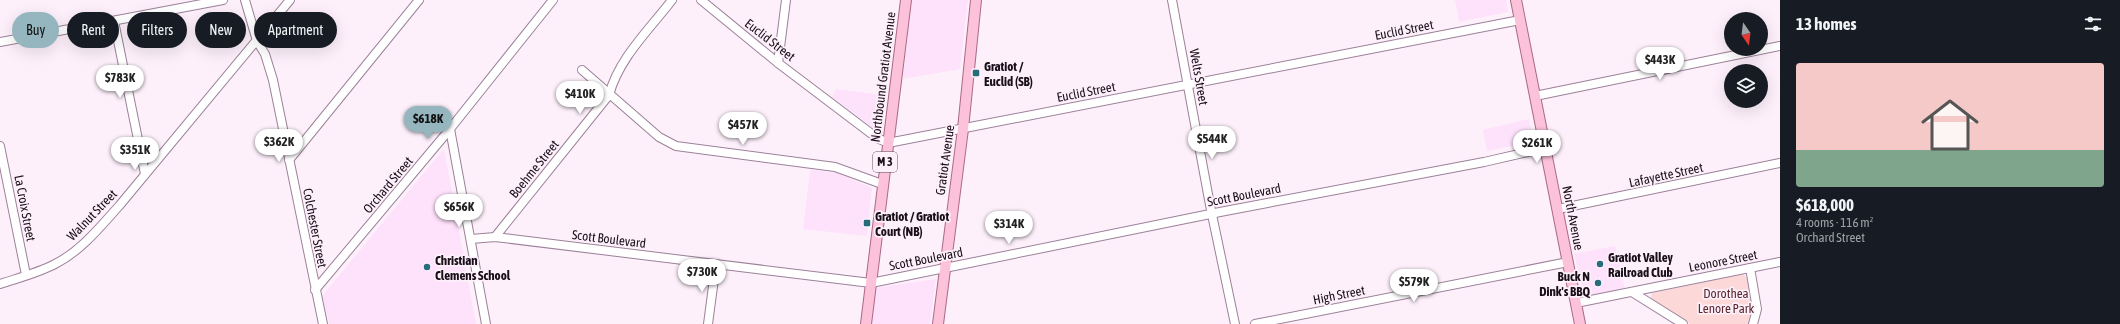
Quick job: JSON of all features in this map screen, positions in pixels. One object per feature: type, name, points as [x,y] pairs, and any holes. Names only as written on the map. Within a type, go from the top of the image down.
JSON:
[{"type":"main road","name":"Northbound Gratiot Avenue","points":[[866,324],[882,184],[906,0]]},
{"type":"main road","name":"Gratiot Avenue","points":[[938,324],[963,129],[976,0]]},
{"type":"main road","name":"North Avenue","points":[[1516,0],[1580,324]]},
{"type":"street","points":[[119,20],[223,0]]},
{"type":"street","name":"Colchester Street","points":[[245,0],[254,31]]},
{"type":"street","name":"Walnut Street","points":[[280,12],[290,0]]},
{"type":"street","points":[[289,160],[419,0]]},
{"type":"street","name":"Orchard Street","points":[[315,290],[450,129],[553,0]]},
{"type":"street","name":"Boehme Street","points":[[495,237],[609,95],[614,78],[623,62],[672,0]]},
{"type":"street","name":"Euclid Street","points":[[701,0],[778,62],[877,138],[888,143],[1520,20]]},
{"type":"street","points":[[778,62],[786,0]]},
{"type":"street","name":"Welts Street","points":[[1172,0],[1189,84],[1212,214],[1236,324]]},
{"type":"street","points":[[0,42],[67,30]]},
{"type":"street","name":"Walnut Street","points":[[0,284],[56,264],[78,248],[119,206],[254,45]]},
{"type":"street","points":[[119,46],[145,174]]},
{"type":"street","points":[[1535,96],[1780,46]]},
{"type":"street","name":"Colchester Street","points":[[261,48],[265,54],[273,80],[322,324]]},
{"type":"street","points":[[582,70],[659,137],[676,146],[835,167],[882,184]]},
{"type":"street","points":[[450,129],[486,324]]},
{"type":"street","name":"La Croix Street","points":[[0,146],[26,275]]},
{"type":"street","name":"Scott Boulevard","points":[[471,239],[495,237],[871,283],[1212,214],[1484,162],[1545,148]]},
{"type":"street","name":"Lafayette Street","points":[[1558,209],[1780,163]]},
{"type":"street","name":"High Street","points":[[1256,324],[1568,262]]},
{"type":"street","name":"Leonore Street","points":[[1576,303],[1780,262]]},
{"type":"street","points":[[708,324],[716,264]]},
{"type":"street","points":[[1750,268],[1758,309],[1753,324]]},
{"type":"street","points":[[1632,292],[1683,324]]},
{"type":"shaded area","points":[[912,0],[968,0],[960,69],[903,79]]},
{"type":"shaded area","points":[[1455,0],[1506,0],[1508,12],[1459,22]]},
{"type":"shaded area","points":[[836,89],[883,95],[879,132],[832,97]]},
{"type":"shaded area","points":[[1529,119],[1534,141],[1487,151],[1483,130]]},
{"type":"shaded area","points":[[444,149],[476,324],[329,324],[322,296]]},
{"type":"shaded area","points":[[810,170],[837,173],[872,188],[867,236],[803,229]]},
{"type":"shaded area","points":[[1615,246],[1625,289],[1585,296],[1574,254]]},
{"type":"shaded area","points":[[936,279],[930,324],[870,324],[874,288]]},
{"type":"green space","name":"Dorothea Lenore Park","points":[[1743,274],[1747,278],[1753,304],[1748,324],[1690,324],[1653,301],[1651,297],[1652,293]]},
{"type":"place","name":"Gratiot / Euclid (SB)","points":[[976,73]]},
{"type":"place","name":"Gratiot / Gratiot Court (NB)","points":[[867,223]]},
{"type":"place","name":"Gratiot Valley Railroad Club","points":[[1600,264]]},
{"type":"place","name":"Christian Clemens School","points":[[427,267]]},
{"type":"place","name":"Buck N Dink's BBQ","points":[[1598,283]]}]
